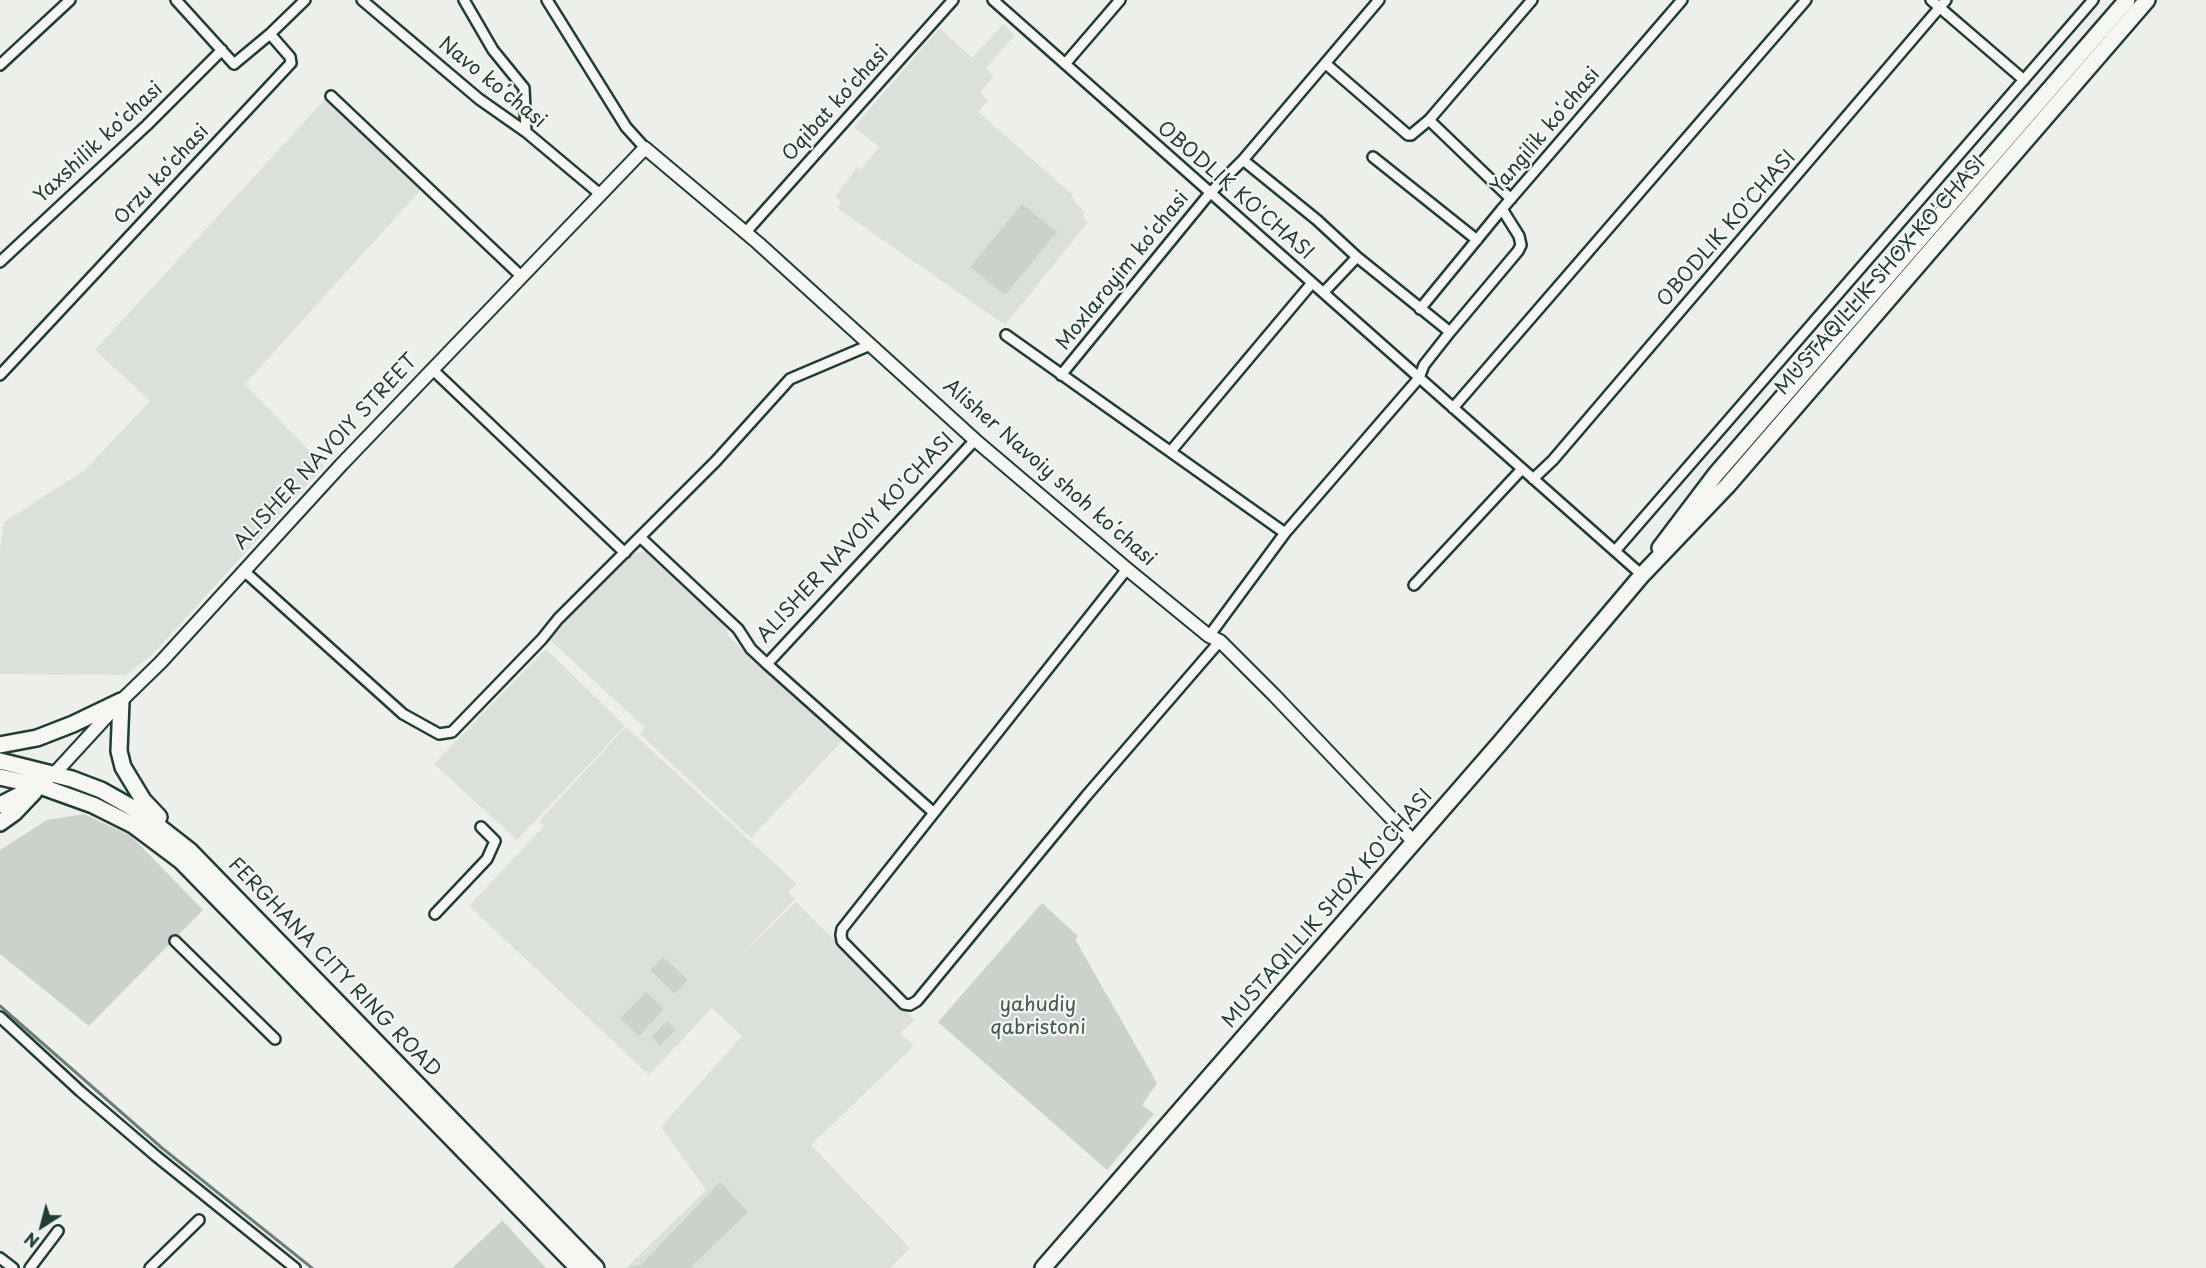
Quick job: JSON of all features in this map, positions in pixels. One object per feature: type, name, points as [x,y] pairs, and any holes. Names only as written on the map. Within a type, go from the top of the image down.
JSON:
[{"type":"main road","name":"MUSTAQILLIK SHOX KO'CHASI","points":[[1044,1268],[1414,842],[1642,575],[1728,485],[2085,60],[2127,0]]},
{"type":"main road","name":"MUSTAQILLIK SHOX KO'CHASI","points":[[2085,60],[2147,0]]},
{"type":"main road","points":[[0,745],[37,738],[121,701],[119,751],[123,767],[143,800],[190,851]]},
{"type":"main road","name":"FERGHANA CITY RING ROAD","points":[[0,761],[54,774],[101,790],[140,812],[190,851],[596,1268]]},
{"type":"main road","name":"ALISHER NAVOIY STREET","points":[[40,786],[54,774]]},
{"type":"main road","name":"FERGHANA CITY RING ROAD","points":[[0,777],[40,786],[93,805],[133,825],[181,861],[578,1268]]},
{"type":"main road","points":[[0,805],[40,786]]},
{"type":"main road","points":[[0,823],[14,813],[40,786]]},
{"type":"street","points":[[0,64],[70,0]]},
{"type":"street","points":[[176,0],[234,64],[305,0]]},
{"type":"street","name":"Navo koʻchasi","points":[[362,0],[479,99],[526,132],[600,194]]},
{"type":"street","points":[[464,0],[493,50],[524,88],[526,132]]},
{"type":"street","points":[[547,0],[626,127],[645,148]]},
{"type":"street","name":"Oqibat koʻchasi","points":[[745,233],[953,0]]},
{"type":"street","name":"OBODLIK KO'CHASI","points":[[993,0],[1642,575]]},
{"type":"street","points":[[1065,64],[1120,0]]},
{"type":"street","name":"Moxlaroyim koʻchasi","points":[[1061,375],[1210,193],[1243,160],[1379,0]]},
{"type":"street","points":[[1326,64],[1408,135],[1414,134],[1429,120],[1532,0]]},
{"type":"street","name":"Yangilik koʻchasi","points":[[933,812],[842,928],[841,935],[842,941],[903,1004],[910,1005],[917,1001],[1215,638],[1285,533],[1419,378],[1424,365],[1518,251],[1521,245],[1514,227],[1502,209],[1682,0]]},
{"type":"street","points":[[1454,408],[1806,0]]},
{"type":"street","points":[[1931,0],[1943,4],[2024,80]]},
{"type":"street","points":[[1615,551],[2093,0]]},
{"type":"street","name":"OBODLIK KO'CHASI","points":[[1533,478],[1553,460],[1943,4]]},
{"type":"street","name":"Orzu koʻchasi","points":[[0,375],[291,63],[290,57],[270,33]]},
{"type":"street","name":"Yaxshilik koʻchasi","points":[[0,262],[147,125],[222,50]]},
{"type":"street","points":[[331,96],[522,276]]},
{"type":"street","points":[[1429,120],[1511,199]]},
{"type":"street","name":"ALISHER NAVOIY STREET","points":[[54,774],[121,701],[161,662],[432,369],[645,148]]},
{"type":"street","name":"Alisher Navoiy shoh koʻchasi","points":[[645,148],[745,233],[975,440],[1128,569],[1215,638],[1275,696],[1414,842]]},
{"type":"street","points":[[1373,157],[1477,240]]},
{"type":"street","points":[[1243,160],[1450,332]]},
{"type":"street","points":[[1420,309],[1502,209]]},
{"type":"street","points":[[1324,292],[1357,257]]},
{"type":"street","points":[[1171,451],[1312,282]]},
{"type":"street","points":[[1006,335],[1285,533]]},
{"type":"street","points":[[244,572],[403,714],[439,734],[452,732],[542,639],[558,619],[716,460],[790,379],[870,345]]},
{"type":"street","points":[[432,369],[625,553]]},
{"type":"street","name":"ALISHER NAVOIY KO'CHASI","points":[[767,664],[975,440]]},
{"type":"street","points":[[1414,585],[1522,470]]},
{"type":"street","name":"ALISHER NAVOIY KO'CHASI","points":[[640,537],[738,629],[751,649],[933,812]]},
{"type":"street","points":[[933,812],[1128,569]]},
{"type":"street","points":[[435,914],[488,859],[495,841],[481,827]]},
{"type":"street","points":[[175,941],[275,1039]]},
{"type":"street","points":[[0,1017],[80,1091],[156,1156],[296,1268]]},
{"type":"street","points":[[150,1268],[199,1220]]},
{"type":"street","points":[[30,1268],[58,1231]]},
{"type":"street","points":[[0,1258],[13,1268]]},
{"type":"shaded area","points":[[1003,24],[1015,35],[986,68],[994,77],[980,92],[988,101],[978,112],[1071,193],[1075,202],[1085,213],[1083,217],[1088,222],[1005,325],[837,208],[841,201],[835,197],[857,167],[861,169],[879,147],[854,127],[940,28],[972,58]]},
{"type":"shaded area","points":[[327,97],[425,185],[245,384],[324,466],[151,656],[125,675],[0,674],[0,550],[4,522],[86,469],[150,401],[95,350]]},
{"type":"shaded area","points":[[647,551],[725,624],[728,636],[844,739],[751,838],[640,734],[645,728],[549,639],[628,554]]},
{"type":"shaded area","points":[[546,649],[625,726],[517,840],[434,764]]},
{"type":"shaded area","points":[[626,727],[797,884],[788,892],[795,899],[736,960],[796,902],[915,1020],[900,1033],[914,1046],[811,1145],[910,1248],[890,1268],[626,1268],[706,1190],[661,1127],[742,1036],[712,1008],[649,1075],[469,906],[544,826],[539,821]]},
{"type":"green space","points":[[1022,204],[1057,232],[1005,295],[970,267]]},
{"type":"green space","points":[[84,814],[131,836],[203,910],[89,1026],[0,954],[0,850],[47,820]]},
{"type":"green space","name":"yahudiy qabristoni","points":[[1042,903],[1078,936],[1075,939],[1157,1083],[1142,1105],[1154,1114],[1107,1170],[938,1022]]},
{"type":"green space","points":[[663,957],[688,980],[675,994],[650,970]]},
{"type":"green space","points":[[646,992],[664,1009],[639,1036],[620,1018]]},
{"type":"green space","points":[[667,1021],[676,1030],[660,1046],[651,1037]]},
{"type":"green space","points":[[720,1182],[748,1212],[692,1266],[694,1268],[626,1268],[641,1265]]},
{"type":"green space","points":[[502,1221],[546,1268],[452,1268]]},
{"type":"waterway","points":[[0,1006],[162,1148],[312,1268]]}]
